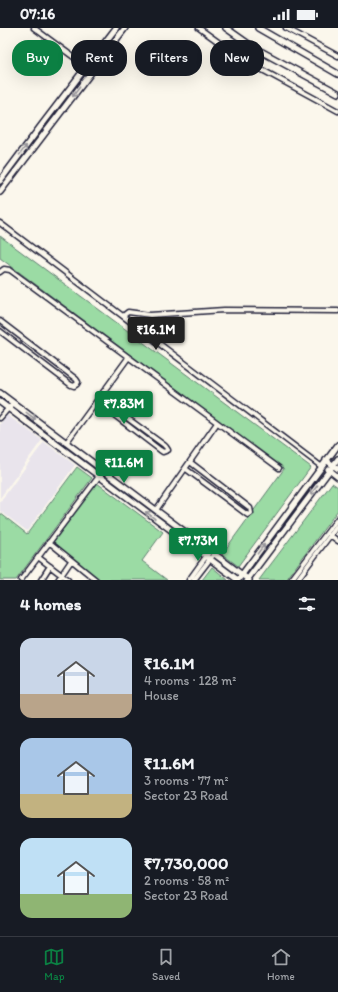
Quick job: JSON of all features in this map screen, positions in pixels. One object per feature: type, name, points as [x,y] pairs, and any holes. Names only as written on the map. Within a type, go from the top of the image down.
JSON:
[{"type":"street","points":[[34,28],[71,55]]},
{"type":"street","points":[[107,40],[116,28]]},
{"type":"street","points":[[0,192],[125,28]]},
{"type":"street","points":[[200,28],[242,59],[338,111]]},
{"type":"street","points":[[226,28],[253,48],[338,93]]},
{"type":"street","points":[[258,28],[338,74]]},
{"type":"street","points":[[286,28],[338,56]]},
{"type":"street","points":[[0,181],[2,173],[80,76]]},
{"type":"street","points":[[0,223],[338,477]]},
{"type":"street","points":[[0,272],[4,269],[10,270],[279,468]]},
{"type":"street","points":[[123,316],[128,312],[150,315],[224,310],[338,310]]},
{"type":"street","points":[[0,321],[64,370],[77,381],[77,384],[73,386],[0,331]]},
{"type":"street","points":[[21,347],[25,340]]},
{"type":"street","points":[[66,443],[128,358]]},
{"type":"street","points":[[61,377],[64,370]]},
{"type":"street","points":[[0,393],[248,580],[338,459]]},
{"type":"street","points":[[97,402],[160,450],[163,452],[168,450],[164,445],[100,398]]},
{"type":"street","points":[[0,402],[238,580],[338,445]]},
{"type":"street","points":[[0,418],[13,402]]},
{"type":"street","points":[[156,510],[217,423]]},
{"type":"street","points":[[326,460],[338,469]]},
{"type":"street","points":[[186,468],[245,513],[248,515],[251,513],[250,508],[190,462]]},
{"type":"street","points":[[21,580],[103,471]]},
{"type":"street","points":[[291,580],[338,518]]},
{"type":"street","points":[[298,580],[338,525]]},
{"type":"street","points":[[330,535],[338,541]]},
{"type":"street","points":[[49,542],[96,580]]},
{"type":"street","points":[[194,580],[212,552]]},
{"type":"street","points":[[38,557],[68,580]]},
{"type":"street","points":[[189,580],[208,558]]},
{"type":"street","points":[[58,580],[71,561]]},
{"type":"street","points":[[41,580],[50,566]]},
{"type":"shaded area","points":[[7,415],[42,440],[0,498],[0,424]]},
{"type":"shaded area","points":[[44,442],[75,465],[27,531],[0,511],[0,502]]},
{"type":"green space","points":[[0,236],[311,467],[238,566],[222,554],[284,469],[0,258]]},
{"type":"green space","points":[[77,467],[92,478],[16,580],[0,580],[0,513],[27,534]]},
{"type":"green space","points":[[97,483],[163,532],[142,561],[167,580],[97,580],[51,545]]},
{"type":"green space","points":[[332,483],[338,487],[338,510],[286,580],[259,580]]},
{"type":"green space","points":[[212,567],[228,580],[202,580]]}]
